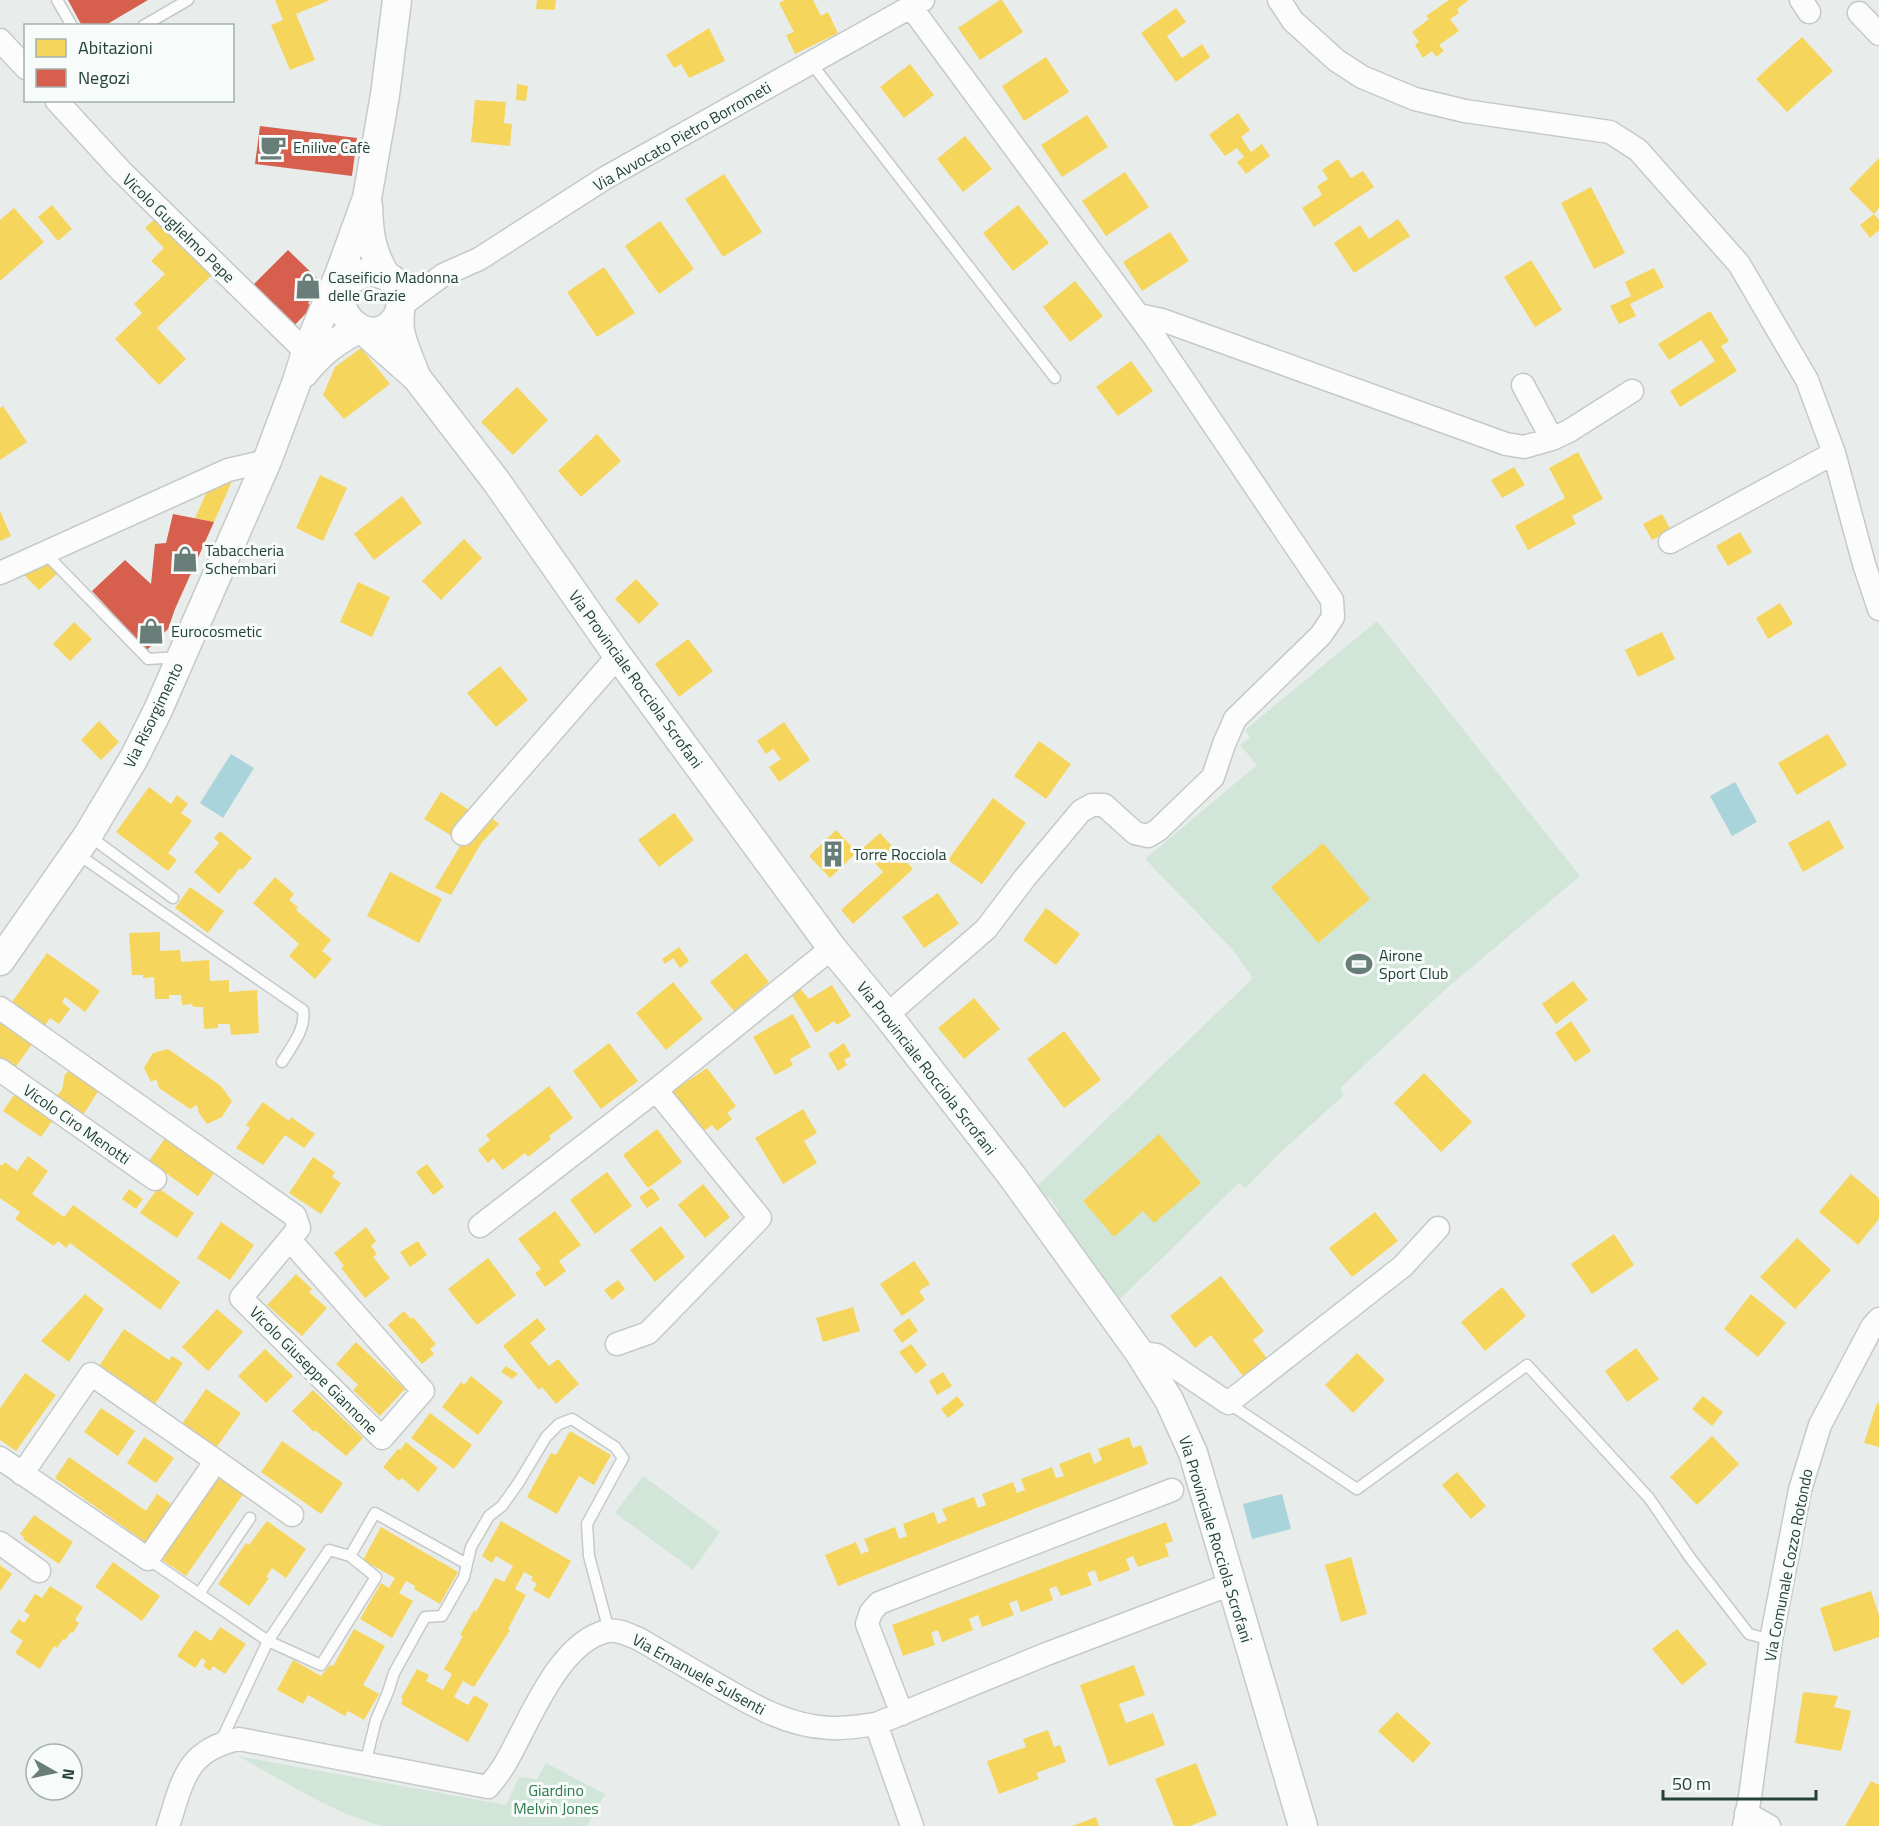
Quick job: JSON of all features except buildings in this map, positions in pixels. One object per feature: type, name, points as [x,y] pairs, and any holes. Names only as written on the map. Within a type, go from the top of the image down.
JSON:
[{"type":"street","points":[[398,0],[385,95],[367,198],[369,238],[375,257],[400,293],[400,330],[417,378]]},
{"type":"street","points":[[1279,0],[1293,21],[1336,60],[1362,77],[1404,94],[1465,111],[1610,132],[1638,150],[1738,264],[1807,380],[1834,453],[1864,564],[1879,609]]},
{"type":"street","points":[[887,1015],[986,929],[1081,811],[1092,805],[1104,805],[1135,833],[1148,836],[1158,830],[1213,777],[1235,719],[1320,635],[1333,617],[1332,600],[1138,315],[917,4]]},
{"type":"street","name":"Via Avvocato Pietro Borrometi","points":[[443,275],[479,259],[605,178],[917,4]]},
{"type":"street","points":[[1859,13],[1879,34]]},
{"type":"street","points":[[0,40],[24,66]]},
{"type":"street","name":"Vicolo Guglielmo Pepe","points":[[58,102],[121,171],[306,352]]},
{"type":"street","name":"Via Risorgimento","points":[[0,961],[82,844],[134,758],[267,461],[306,352],[321,319],[342,289],[367,198]]},
{"type":"street","points":[[417,378],[346,317],[342,289],[354,278],[366,273],[380,273],[387,277],[409,279],[443,275]]},
{"type":"street","points":[[297,381],[320,354],[344,336],[362,330],[371,332],[386,328],[397,318],[401,309],[443,275]]},
{"type":"street","points":[[1138,315],[1162,320],[1506,444],[1524,447],[1552,439],[1632,391]]},
{"type":"street","name":"Via Provinciale Rocciola Scrofani","points":[[417,378],[496,481],[618,656],[832,948],[1012,1176],[1139,1352],[1169,1400],[1193,1453],[1303,1826]]},
{"type":"street","points":[[1522,385],[1552,439]]},
{"type":"street","points":[[1670,542],[1834,453]]},
{"type":"street","points":[[0,573],[228,471],[267,461]]},
{"type":"street","points":[[463,834],[618,656]]},
{"type":"street","points":[[480,1226],[656,1090],[832,948]]},
{"type":"street","points":[[0,1008],[295,1216],[299,1228],[290,1240]]},
{"type":"street","name":"Vicolo Ciro Menotti","points":[[0,1070],[155,1179]]},
{"type":"street","points":[[617,1344],[648,1333],[760,1218],[656,1090]]},
{"type":"street","points":[[1139,1352],[1157,1355],[1228,1403],[1403,1266],[1438,1228]]},
{"type":"street","name":"Vicolo Giuseppe Giannone","points":[[290,1240],[423,1391],[382,1438],[241,1298],[290,1240]]},
{"type":"street","name":"Via Comunale Cozzo Rotondo","points":[[1745,1819],[1771,1640],[1800,1490],[1820,1425],[1872,1326],[1879,1319]]},
{"type":"street","points":[[22,1474],[91,1374],[292,1515]]},
{"type":"street","points":[[0,1458],[148,1560],[216,1461]]},
{"type":"street","points":[[902,1714],[867,1624],[871,1612],[879,1603],[1172,1490]]},
{"type":"street","points":[[0,1544],[39,1571]]},
{"type":"street","name":"Via Emanuele Sulsenti","points":[[609,1631],[624,1633],[639,1640],[759,1709],[790,1721],[831,1728],[853,1728],[876,1724],[1044,1655],[1232,1584]]},
{"type":"street","points":[[168,1826],[185,1774],[200,1756],[220,1743],[239,1739],[488,1787],[503,1767],[551,1677],[572,1652],[592,1637],[609,1631]]},
{"type":"street","points":[[876,1724],[912,1826]]},
{"type":"street","points":[[896,1826],[904,1801]]},
{"type":"street","points":[[1745,1819],[1768,1826]]},
{"type":"lane","points":[[57,0],[71,24]]},
{"type":"lane","points":[[146,24],[188,0]]},
{"type":"lane","points":[[811,63],[1055,378]]},
{"type":"lane","points":[[45,553],[148,659],[181,657]]},
{"type":"lane","points":[[82,844],[174,898]]},
{"type":"lane","points":[[82,844],[303,1010],[305,1019],[300,1033],[282,1062]]},
{"type":"lane","points":[[1228,1403],[1357,1489],[1527,1365],[1649,1498],[1691,1559],[1749,1634],[1771,1640]]},
{"type":"lane","points":[[366,1764],[376,1720],[394,1673],[424,1617],[442,1616],[464,1577],[471,1547],[489,1516],[502,1506],[546,1437],[559,1424],[572,1419],[615,1447],[622,1458],[587,1524],[589,1556],[609,1631]]},
{"type":"lane","points":[[350,1556],[375,1513],[467,1564]]},
{"type":"lane","points":[[199,1594],[250,1518]]},
{"type":"lane","points":[[148,1560],[268,1641],[321,1665],[376,1577],[350,1556],[329,1550],[268,1641],[220,1743]]},
{"type":"green space","name":"Airone Sport Club","points":[[1377,621],[1580,876],[1447,988],[1340,1088],[1344,1095],[1280,1153],[1245,1189],[1239,1183],[1113,1306],[1055,1222],[1059,1211],[1050,1199],[1038,1197],[1033,1190],[1253,978],[1232,949],[1145,859],[1257,765],[1240,745],[1250,737],[1245,730]]},
{"type":"green space","points":[[643,1476],[720,1532],[693,1570],[615,1513]]},
{"type":"green space","name":"Giardino Melvin Jones","points":[[238,1756],[506,1805],[519,1777],[537,1779],[546,1763],[605,1794],[587,1826],[382,1826],[327,1805]]},
{"type":"water","points":[[231,754],[254,768],[223,818],[200,803]]},
{"type":"water","points":[[1735,782],[1757,822],[1732,836],[1710,796]]},
{"type":"water","points":[[1282,1494],[1291,1529],[1252,1539],[1243,1504]]},
{"type":"place","name":"Enilive Cafè","points":[[273,147]]},
{"type":"place","name":"Caseificio Madonna delle Grazie","points":[[308,286]]},
{"type":"place","name":"Tabaccheria Schembari","points":[[185,559]]},
{"type":"place","name":"Eurocosmetic","points":[[151,631]]},
{"type":"place","name":"Torre Rocciola","points":[[833,854]]},
{"type":"place","name":"Airone Sport Club","points":[[1359,964]]}]
